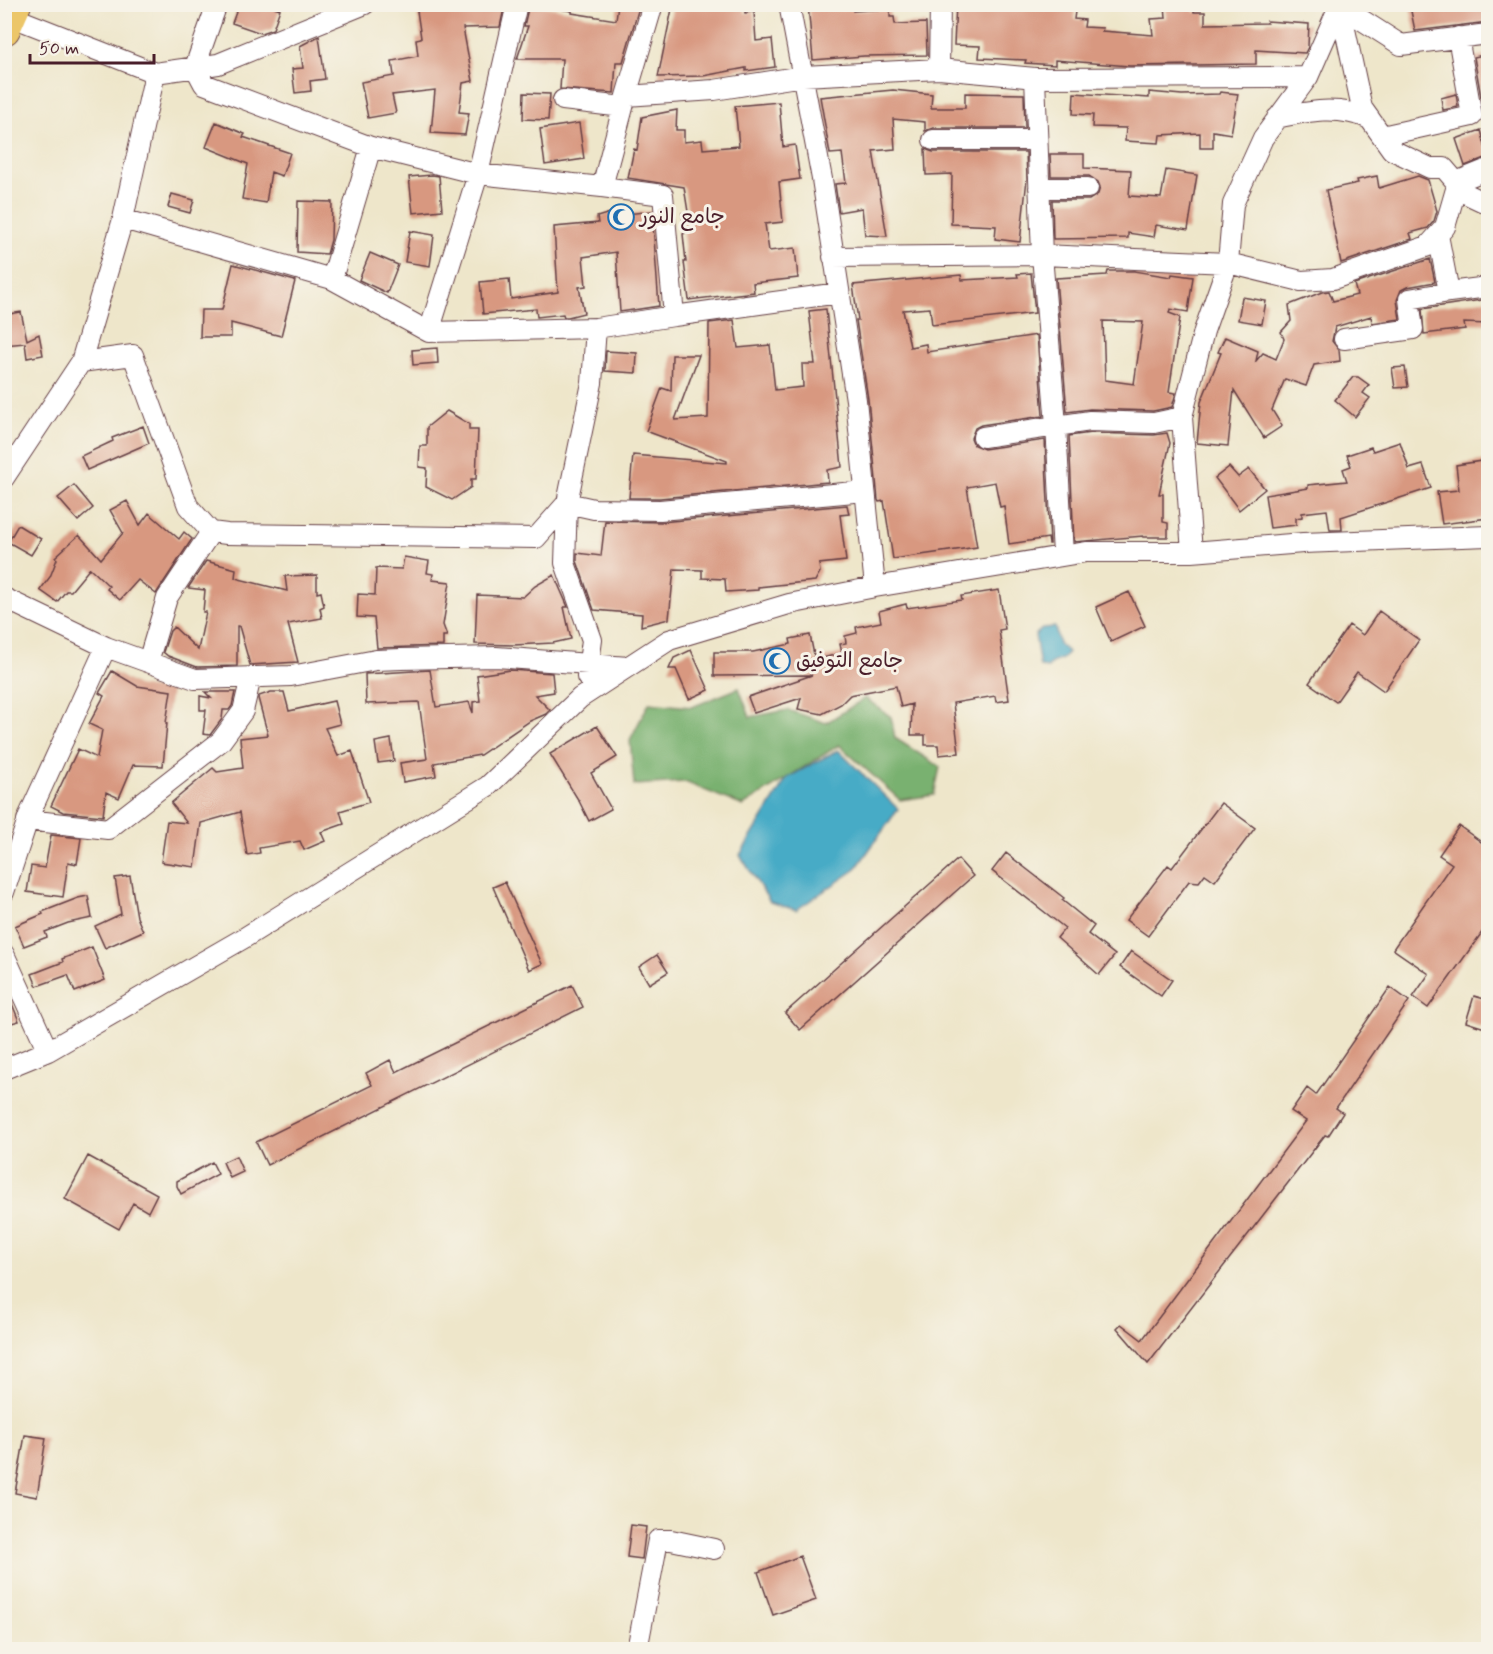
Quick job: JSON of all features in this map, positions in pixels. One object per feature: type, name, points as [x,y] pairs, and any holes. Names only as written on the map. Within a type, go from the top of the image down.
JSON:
[{"type":"street","points":[[217,4],[195,67],[204,84],[371,147],[478,174],[663,195],[674,316]]},
{"type":"street","points":[[10,17],[155,73],[218,64],[365,4]]},
{"type":"street","points":[[429,332],[478,174],[517,4]]},
{"type":"street","points":[[602,187],[653,4]]},
{"type":"street","points":[[789,4],[822,180],[856,400],[875,587]]},
{"type":"street","points":[[939,69],[940,4]]},
{"type":"street","points":[[1346,5],[1401,45],[1488,34]]},
{"type":"street","points":[[1192,552],[1182,417],[1204,331],[1228,263],[1233,204],[1263,138],[1308,77],[1346,5]]},
{"type":"street","points":[[1346,5],[1362,108],[1392,150],[1430,168],[1444,168],[1456,186],[1488,204]]},
{"type":"street","points":[[1382,135],[1472,116],[1458,38]]},
{"type":"street","points":[[562,100],[624,102],[803,76],[939,69],[1035,78],[1308,77]]},
{"type":"street","points":[[4,478],[81,362],[123,219],[155,73]]},
{"type":"street","points":[[1035,78],[1042,255],[1056,425],[1063,555]]},
{"type":"street","points":[[1277,118],[1315,110],[1358,113],[1370,119]]},
{"type":"street","points":[[933,140],[1037,140]]},
{"type":"street","points":[[332,279],[371,147]]},
{"type":"street","points":[[833,257],[1042,255],[1228,263],[1301,281],[1333,279],[1428,246],[1445,227],[1456,186],[1488,169]]},
{"type":"street","points":[[1039,188],[1088,188]]},
{"type":"street","points":[[123,219],[332,279],[429,332],[596,328],[839,293]]},
{"type":"street","points":[[1438,235],[1449,292]]},
{"type":"street","points":[[1344,339],[1413,329],[1409,299],[1488,287]]},
{"type":"street","points":[[586,694],[592,640],[565,563],[567,503],[592,383],[596,328]]},
{"type":"street","points":[[81,362],[133,356],[188,506],[211,532],[536,538],[567,503]]},
{"type":"street","points":[[983,437],[1090,421],[1154,423],[1182,417]]},
{"type":"street","points":[[567,503],[594,509],[660,510],[865,491]]},
{"type":"street","points":[[148,662],[167,598],[211,532]]},
{"type":"street","points":[[4,1069],[48,1051],[244,938],[488,786],[586,694],[669,640],[789,604],[875,587],[1086,552],[1192,552],[1303,543],[1488,536]]},
{"type":"street","points":[[4,598],[106,647],[195,679],[291,676],[376,660],[496,657],[628,667]]},
{"type":"street","points":[[4,892],[27,820],[106,647]]},
{"type":"street","points":[[27,820],[108,829],[221,741],[243,711],[251,677]]},
{"type":"street","points":[[4,954],[48,1051]]},
{"type":"street","points":[[637,1650],[658,1540],[671,1540],[714,1549]]},
{"type":"green space","points":[[739,688],[750,717],[788,710],[826,723],[865,698],[891,717],[895,738],[940,767],[934,795],[900,800],[839,745],[743,806],[685,782],[634,785],[630,740],[649,703],[692,707]]},
{"type":"water","points":[[1055,627],[1059,644],[1068,652],[1062,659],[1051,663],[1048,668],[1040,667],[1035,635],[1043,628]]},
{"type":"water","points":[[838,750],[898,809],[855,870],[796,910],[770,902],[740,855],[787,778]]},
{"type":"building","points":[[239,4],[266,4],[280,9],[273,29],[261,33],[232,23]]},
{"type":"building","points":[[416,4],[505,4],[500,27],[463,28],[473,81],[463,83],[459,112],[469,113],[465,135],[431,133],[435,90],[392,95],[396,113],[368,118],[361,82],[394,76],[392,61],[418,56],[416,39],[421,38]]},
{"type":"building","points":[[529,4],[616,20],[618,4],[640,4],[623,62],[616,62],[614,93],[560,89],[562,59],[517,59],[528,26],[524,26]]},
{"type":"building","points":[[673,4],[716,4],[715,6],[744,4],[745,13],[754,12],[756,41],[772,39],[775,67],[746,71],[746,68],[703,76],[658,77]]},
{"type":"building","points":[[808,4],[853,4],[853,11],[890,9],[890,17],[894,17],[895,24],[926,23],[927,55],[813,60]]},
{"type":"building","points":[[956,4],[975,5],[974,8],[1023,8],[1023,4],[1076,4],[1074,19],[1085,20],[1084,27],[1103,28],[1102,31],[1153,35],[1151,19],[1166,18],[1165,4],[1193,4],[1194,12],[1205,12],[1205,24],[1267,23],[1267,21],[1309,24],[1308,47],[1305,53],[1256,50],[1256,64],[1130,66],[1055,60],[1055,65],[1025,63],[1026,60],[979,58],[980,46],[954,45]]},
{"type":"building","points":[[1488,4],[1488,22],[1415,31],[1410,6]]},
{"type":"building","points":[[319,36],[325,79],[310,81],[311,91],[295,93],[292,69],[303,68],[300,46]]},
{"type":"building","points":[[1488,54],[1488,106],[1483,108],[1474,57]]},
{"type":"building","points":[[893,90],[932,94],[931,108],[965,108],[965,93],[1024,94],[1025,128],[933,128],[925,131],[925,122],[893,119],[895,149],[873,151],[887,236],[865,235],[862,208],[839,212],[835,184],[846,183],[842,153],[830,154],[820,97]]},
{"type":"building","points":[[1149,92],[1182,95],[1219,94],[1220,92],[1238,94],[1231,134],[1213,131],[1213,148],[1200,148],[1200,133],[1160,135],[1159,143],[1125,141],[1126,128],[1092,127],[1093,115],[1073,114],[1074,93],[1149,98]]},
{"type":"building","points":[[524,93],[550,94],[548,120],[523,119]]},
{"type":"building","points":[[1456,94],[1458,107],[1443,110],[1441,98]]},
{"type":"building","points":[[779,102],[783,147],[795,145],[800,179],[779,182],[783,222],[765,224],[769,251],[795,248],[798,278],[753,283],[754,292],[689,300],[684,262],[686,262],[683,234],[685,233],[682,213],[688,212],[684,187],[628,178],[634,149],[637,150],[642,117],[677,110],[676,130],[684,130],[684,142],[702,140],[703,149],[739,146],[735,106]]},
{"type":"building","points":[[216,122],[245,134],[243,137],[290,153],[282,176],[271,172],[266,203],[242,199],[248,164],[206,147]]},
{"type":"building","points":[[579,123],[584,159],[545,165],[540,129]]},
{"type":"building","points":[[1481,130],[1488,157],[1465,166],[1456,139]]},
{"type":"building","points":[[925,149],[933,152],[1026,152],[1027,179],[1020,242],[995,239],[996,226],[951,224],[952,174],[926,175]]},
{"type":"building","points":[[1050,154],[1084,154],[1084,168],[1131,170],[1129,196],[1161,198],[1166,170],[1197,175],[1188,230],[1156,225],[1154,237],[1128,233],[1128,238],[1053,239],[1052,200],[1089,200],[1098,194],[1100,187],[1098,182],[1089,176],[1051,176]]},
{"type":"building","points":[[439,176],[442,210],[413,213],[409,177]]},
{"type":"building","points":[[1377,176],[1379,188],[1418,176],[1428,180],[1437,211],[1434,221],[1428,228],[1410,233],[1412,239],[1341,263],[1326,190]]},
{"type":"building","points":[[172,194],[194,200],[190,213],[168,207]]},
{"type":"building","points":[[298,201],[332,202],[331,240],[327,254],[297,252]]},
{"type":"building","points":[[626,208],[627,214],[652,211],[659,306],[620,312],[616,252],[583,257],[586,286],[579,287],[584,313],[568,317],[564,317],[563,314],[537,317],[536,309],[483,314],[480,282],[509,279],[511,299],[558,292],[554,227],[598,223],[597,217]]},
{"type":"building","points":[[410,231],[434,235],[430,266],[405,262]]},
{"type":"building","points":[[370,253],[398,265],[387,293],[359,280]]},
{"type":"building","points":[[1430,259],[1435,282],[1401,290],[1397,300],[1400,319],[1372,323],[1371,316],[1335,327],[1332,341],[1339,350],[1340,361],[1314,365],[1306,386],[1285,379],[1272,410],[1282,426],[1264,438],[1234,390],[1228,446],[1197,443],[1201,402],[1225,337],[1258,351],[1256,361],[1263,353],[1276,359],[1284,339],[1281,332],[1291,321],[1289,305],[1322,292],[1329,291],[1333,301],[1357,295],[1354,284]]},
{"type":"building","points":[[233,264],[295,281],[281,336],[231,323],[231,337],[200,337],[201,310],[222,310]]},
{"type":"building","points":[[1108,271],[1134,271],[1171,277],[1172,274],[1193,277],[1188,312],[1170,309],[1169,313],[1180,317],[1169,392],[1176,393],[1172,407],[1153,411],[1090,409],[1067,412],[1056,278],[1107,275]],"holes":[[[1103,321],[1143,322],[1134,384],[1105,380]]]},
{"type":"building","points":[[1031,273],[1035,313],[932,325],[930,308],[903,310],[910,347],[926,344],[927,352],[1037,335],[1043,416],[981,425],[975,428],[971,438],[974,445],[984,449],[1045,440],[1050,544],[1048,538],[1009,544],[1004,506],[1000,507],[995,482],[967,487],[977,547],[893,559],[884,501],[879,502],[878,500],[853,285],[961,275],[962,280],[1018,277],[1017,274]]},
{"type":"building","points":[[1242,297],[1266,301],[1262,324],[1238,320]]},
{"type":"building","points":[[1488,299],[1488,324],[1464,323],[1465,329],[1424,334],[1422,309]]},
{"type":"building","points":[[826,309],[842,467],[827,470],[828,482],[660,498],[629,498],[633,455],[727,463],[727,461],[646,431],[662,388],[671,391],[672,355],[699,355],[675,420],[708,418],[709,323],[734,320],[738,348],[770,345],[775,390],[803,387],[802,364],[815,364],[809,311]]},
{"type":"building","points":[[21,312],[27,340],[39,334],[43,355],[27,358],[25,343],[4,345],[4,315]]},
{"type":"building","points":[[437,348],[438,363],[413,365],[412,350]]},
{"type":"building","points":[[606,351],[637,353],[636,373],[605,371]]},
{"type":"building","points":[[1405,367],[1408,387],[1395,388],[1392,368]]},
{"type":"building","points":[[1353,377],[1358,377],[1369,385],[1363,393],[1370,398],[1355,417],[1335,400]]},
{"type":"building","points":[[447,411],[469,424],[469,430],[478,430],[476,479],[471,479],[471,487],[452,500],[426,487],[427,468],[419,467],[420,446],[427,446],[427,427]]},
{"type":"building","points":[[143,426],[149,443],[87,470],[81,456],[113,441],[112,438]]},
{"type":"building","points":[[1091,433],[1154,435],[1167,433],[1170,443],[1159,494],[1163,494],[1163,522],[1168,523],[1168,537],[1143,536],[1074,542],[1069,436]]},
{"type":"building","points":[[1400,442],[1409,469],[1423,465],[1431,488],[1341,517],[1342,530],[1330,530],[1327,510],[1302,513],[1302,517],[1296,518],[1296,525],[1270,528],[1265,495],[1308,488],[1308,485],[1347,481],[1343,469],[1351,466],[1347,455],[1371,447],[1373,451]]},
{"type":"building","points":[[1488,460],[1488,518],[1442,524],[1437,492],[1459,490],[1456,465]]},
{"type":"building","points":[[1229,467],[1238,477],[1249,469],[1265,489],[1239,510],[1215,478]]},
{"type":"building","points":[[74,485],[93,508],[78,521],[58,498]]},
{"type":"building","points":[[127,501],[140,525],[149,513],[179,539],[184,532],[192,539],[156,594],[138,580],[120,600],[107,589],[109,586],[90,568],[71,591],[66,591],[57,602],[40,590],[50,577],[57,559],[55,557],[79,535],[101,559],[123,533],[110,510]]},
{"type":"building","points":[[847,505],[849,514],[840,515],[846,561],[819,564],[820,572],[815,581],[758,587],[758,590],[726,592],[725,579],[702,578],[702,570],[674,569],[669,619],[641,626],[642,614],[594,610],[577,561],[577,553],[601,556],[605,521],[661,522]]},
{"type":"building","points":[[18,525],[41,539],[31,555],[8,542]]},
{"type":"building","points":[[404,557],[429,561],[427,573],[433,574],[432,580],[450,582],[443,625],[447,636],[443,636],[443,646],[377,648],[374,618],[357,617],[358,594],[375,595],[376,568],[402,569]]},
{"type":"building","points":[[206,561],[236,569],[235,578],[287,591],[285,576],[317,575],[317,593],[321,592],[324,606],[320,608],[322,618],[288,624],[298,662],[250,665],[239,626],[237,626],[237,666],[197,667],[163,652],[170,631],[174,627],[198,650],[206,612],[203,612],[205,590],[188,588]]},
{"type":"building","points":[[554,575],[568,607],[564,607],[571,639],[553,643],[475,644],[477,595],[523,597],[535,586]]},
{"type":"building","points":[[999,590],[1005,629],[999,630],[1009,700],[996,702],[995,696],[953,703],[959,753],[939,755],[938,745],[925,745],[925,735],[911,735],[912,704],[901,707],[896,686],[850,695],[841,704],[822,714],[798,709],[801,698],[754,713],[748,697],[812,675],[714,676],[714,652],[753,652],[791,644],[790,639],[810,635],[815,660],[842,653],[840,644],[846,643],[845,636],[857,633],[856,627],[881,622],[879,611],[906,604],[907,608],[962,600],[961,596]]},
{"type":"building","points":[[1129,592],[1145,626],[1111,642],[1096,607]]},
{"type":"building","points":[[1379,611],[1419,640],[1384,691],[1357,672],[1336,702],[1309,683],[1349,625],[1363,635]]},
{"type":"building","points":[[691,650],[709,690],[689,699],[676,669],[669,669],[674,658]]},
{"type":"building","points":[[430,670],[436,707],[469,702],[473,713],[473,702],[480,701],[477,675],[510,670],[552,673],[554,692],[535,695],[550,710],[480,755],[434,763],[436,776],[403,782],[400,763],[427,759],[419,702],[366,704],[365,674]]},
{"type":"building","points":[[112,671],[137,686],[171,691],[163,766],[133,765],[119,798],[106,792],[103,816],[63,812],[51,806],[78,749],[97,758],[102,730],[89,724],[104,696],[99,693]]},
{"type":"building","points":[[205,692],[235,692],[232,706],[229,710],[223,710],[222,719],[210,735],[203,734],[206,710],[200,710],[200,696],[211,698]]},
{"type":"building","points":[[271,692],[284,692],[289,711],[334,701],[340,724],[325,728],[338,756],[352,751],[369,802],[340,811],[344,824],[321,832],[325,841],[304,850],[300,841],[259,848],[260,853],[247,855],[240,812],[201,823],[195,867],[161,862],[167,821],[187,823],[171,803],[213,768],[217,772],[243,768],[240,738],[268,735],[258,698]]},
{"type":"building","points":[[597,726],[617,757],[591,773],[611,809],[589,821],[550,754]]},
{"type":"building","points":[[391,739],[394,761],[378,763],[375,742]]},
{"type":"building","points":[[1221,803],[1255,828],[1215,881],[1205,874],[1199,882],[1189,881],[1148,936],[1126,920],[1168,865],[1172,868]]},
{"type":"building","points":[[1459,826],[1488,847],[1488,924],[1428,1008],[1413,997],[1429,974],[1393,949],[1452,864],[1439,855]]},
{"type":"building","points":[[51,835],[81,838],[77,864],[68,862],[63,897],[27,892],[31,866],[45,868]]},
{"type":"building","points":[[1006,853],[1064,898],[1062,900],[1094,926],[1088,934],[1115,955],[1099,975],[1057,938],[1065,928],[992,871]]},
{"type":"building","points":[[958,859],[973,876],[800,1030],[785,1013]]},
{"type":"building","points":[[130,876],[137,917],[143,931],[105,948],[95,926],[121,914],[115,878]]},
{"type":"building","points":[[505,882],[542,964],[529,970],[493,887]]},
{"type":"building","points":[[88,896],[92,918],[68,923],[45,932],[47,937],[24,946],[15,926],[43,914],[42,912]]},
{"type":"building","points":[[92,947],[105,980],[75,992],[68,975],[37,986],[32,974]]},
{"type":"building","points":[[1131,951],[1172,980],[1161,996],[1120,967]]},
{"type":"building","points":[[657,955],[668,972],[649,984],[639,967]]},
{"type":"building","points":[[4,984],[19,1021],[4,1025]]},
{"type":"building","points":[[572,985],[583,1007],[267,1165],[256,1142],[372,1085],[366,1073],[390,1060],[396,1072]]},
{"type":"building","points":[[1390,987],[1409,1001],[1336,1108],[1343,1113],[1328,1136],[1325,1135],[1148,1364],[1117,1328],[1121,1324],[1142,1340],[1306,1121],[1291,1111],[1307,1088],[1316,1095]]},
{"type":"building","points":[[1474,996],[1488,1000],[1488,1029],[1466,1022]]},
{"type":"building","points":[[88,1156],[157,1194],[148,1212],[133,1203],[119,1229],[65,1199]]},
{"type":"building","points":[[236,1156],[243,1172],[230,1178],[223,1162]]},
{"type":"building","points":[[212,1162],[218,1174],[181,1194],[177,1181]]},
{"type":"building","points":[[25,1435],[46,1438],[37,1497],[15,1493]]},
{"type":"building","points":[[631,1525],[646,1527],[642,1559],[627,1557]]},
{"type":"building","points":[[800,1556],[816,1600],[773,1615],[758,1572]]},
{"type":"place","name":"جامع النور","points":[[621,217]]},
{"type":"place","name":"جامع التوفيق","points":[[777,661]]}]
